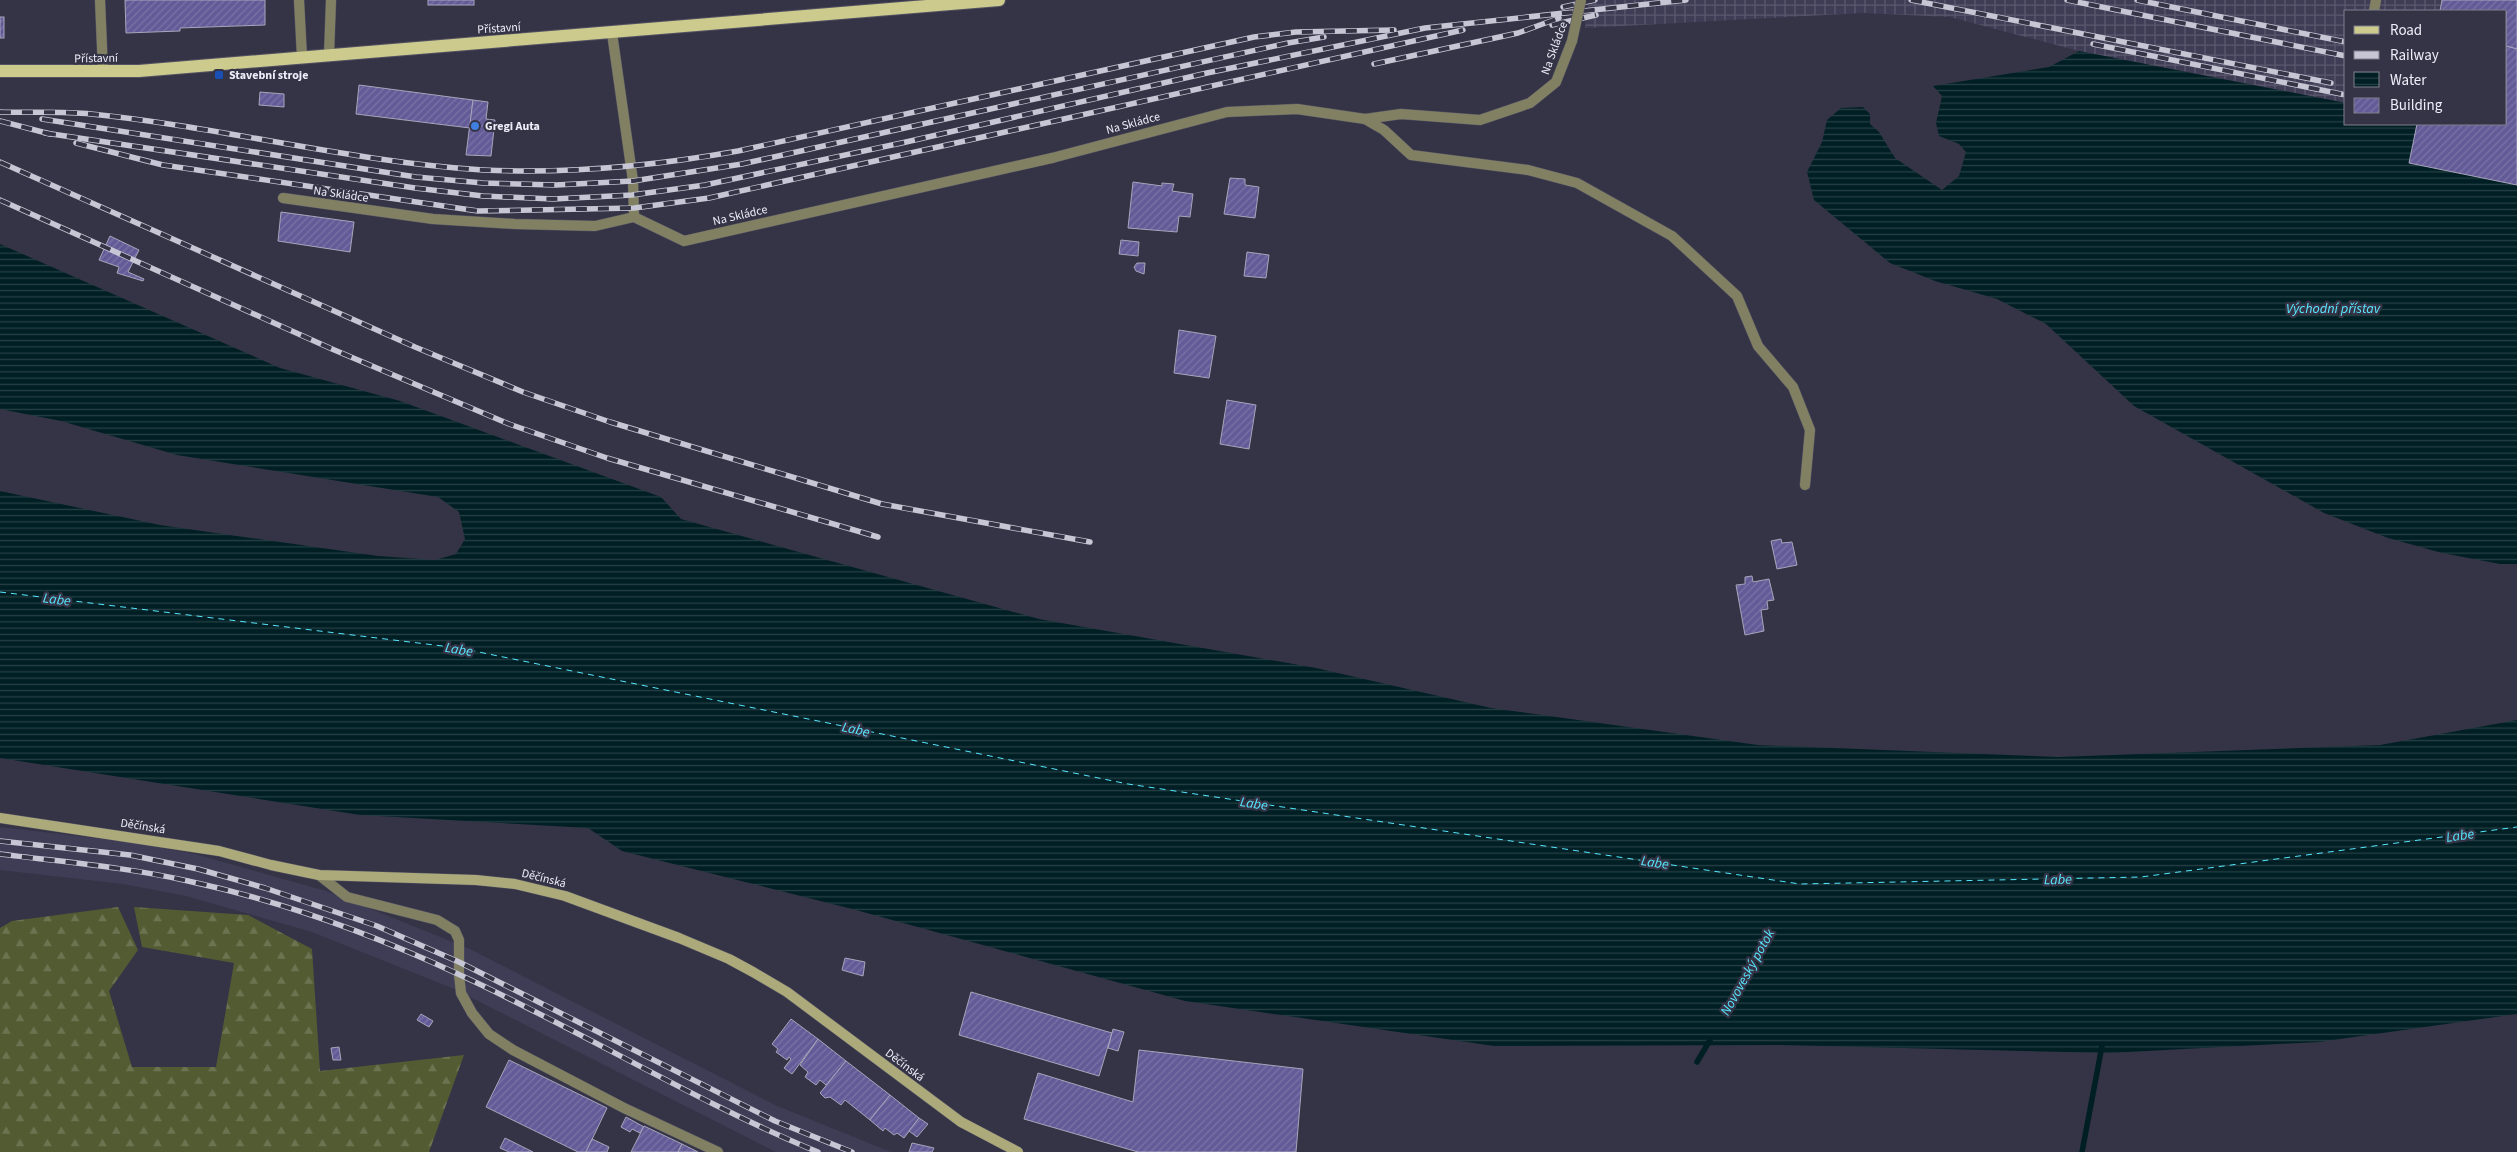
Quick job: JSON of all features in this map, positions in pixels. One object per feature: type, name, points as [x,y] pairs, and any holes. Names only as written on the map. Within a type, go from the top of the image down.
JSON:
[{"type":"main road","name":"Přístavní","points":[[0,71],[138,70],[612,33],[999,0]]},
{"type":"main road","name":"Děčínská","points":[[0,818],[219,851],[271,865],[319,874],[476,880],[515,884],[565,896],[679,938],[729,959],[787,992],[961,1122],[1018,1152]]},
{"type":"street","points":[[100,0],[103,71]]},
{"type":"street","points":[[299,0],[302,57]]},
{"type":"street","points":[[329,55],[331,0]]},
{"type":"street","name":"Na Skládce","points":[[283,198],[433,219],[506,224],[595,226],[634,217],[684,241],[1052,158],[1227,112],[1297,109],[1365,119],[1401,114],[1480,120],[1530,103],[1556,82],[1572,40],[1581,0]]},
{"type":"street","points":[[612,33],[633,181],[634,217]]},
{"type":"street","points":[[1365,119],[1384,130],[1411,155],[1528,170],[1577,183],[1672,236],[1737,296],[1758,346],[1794,387],[1810,430],[1805,485]]},
{"type":"street","points":[[319,874],[347,898],[437,920],[455,931],[459,940],[461,993],[472,1012],[489,1034],[513,1050],[616,1103],[718,1152]]},
{"type":"shaded area","points":[[1589,0],[2517,0],[2517,136],[2457,125],[2507,125],[2507,10],[2344,10],[2344,103],[2079,51],[1950,17],[1863,13],[1585,28]]},
{"type":"shaded area","points":[[0,827],[129,842],[195,854],[326,891],[470,949],[775,1105],[891,1152],[776,1152],[452,988],[312,932],[186,896],[123,884],[0,870]]},
{"type":"green space","points":[[118,907],[138,950],[109,991],[132,1067],[216,1067],[234,963],[142,947],[134,907],[248,915],[312,949],[320,1071],[464,1055],[429,1152],[0,1152],[0,928],[12,921]]},
{"type":"water","name":"Východní přístav","points":[[2079,51],[2344,103],[2344,125],[2457,125],[2517,136],[2517,564],[2500,564],[2442,553],[2388,538],[2324,513],[2134,406],[2046,324],[1997,299],[1935,281],[1890,263],[1814,200],[1807,172],[1822,142],[1827,120],[1841,108],[1863,107],[1870,114],[1870,124],[1879,132],[1895,158],[1942,190],[1959,176],[1966,152],[1959,144],[1939,136],[1936,123],[1942,96],[1933,86],[2049,67]]},
{"type":"water","name":"Labe","points":[[0,244],[280,368],[400,401],[661,497],[681,519],[1039,619],[1316,668],[1491,708],[1758,745],[2058,757],[2380,745],[2517,720],[2517,1014],[2319,1042],[2109,1053],[1780,1045],[1494,1046],[1185,1001],[856,910],[622,851],[588,828],[360,815],[0,758],[0,491],[160,525],[378,556],[435,560],[456,554],[465,539],[459,512],[438,497],[177,455],[61,421],[0,409]]},
{"type":"building","points":[[125,0],[265,0],[265,25],[180,28],[180,31],[126,33]]},
{"type":"building","points":[[428,0],[474,0],[474,5],[428,5]]},
{"type":"building","points":[[2442,0],[2517,0],[2517,49],[2507,46],[2507,10],[2440,10]]},
{"type":"building","points":[[0,17],[4,17],[4,38],[0,38]]},
{"type":"building","points":[[2507,46],[2517,49],[2517,185],[2409,163],[2417,125],[2507,125]]},
{"type":"building","points":[[359,85],[473,100],[470,128],[356,114]]},
{"type":"building","points":[[260,92],[284,94],[284,107],[259,105]]},
{"type":"building","points":[[473,100],[488,102],[486,119],[495,120],[491,156],[466,155]]},
{"type":"building","points":[[1230,178],[1245,179],[1245,185],[1259,187],[1255,218],[1224,214]]},
{"type":"building","points":[[1133,182],[1162,186],[1162,183],[1174,184],[1172,191],[1193,194],[1190,217],[1179,216],[1177,232],[1128,228]]},
{"type":"building","points":[[281,212],[354,222],[350,252],[278,241]]},
{"type":"building","points":[[110,236],[139,250],[128,272],[144,279],[143,281],[117,273],[119,267],[99,260]]},
{"type":"building","points":[[1121,240],[1139,242],[1138,256],[1119,254]]},
{"type":"building","points":[[1247,252],[1269,255],[1266,278],[1244,276]]},
{"type":"building","points":[[1137,263],[1145,263],[1144,274],[1136,271],[1134,267]]},
{"type":"building","points":[[1179,330],[1216,336],[1209,378],[1174,373]]},
{"type":"building","points":[[1227,400],[1256,405],[1249,449],[1220,444]]},
{"type":"building","points":[[1781,539],[1782,543],[1792,542],[1797,565],[1777,569],[1771,541]]},
{"type":"building","points":[[1752,576],[1753,582],[1769,579],[1774,600],[1767,601],[1768,609],[1761,610],[1764,631],[1745,635],[1736,585],[1745,584],[1745,577]]},
{"type":"building","points":[[845,958],[865,962],[863,976],[842,970]]},
{"type":"building","points":[[971,992],[1112,1033],[1099,1076],[959,1035]]},
{"type":"building","points":[[421,1014],[433,1021],[429,1027],[417,1020]]},
{"type":"building","points":[[791,1019],[818,1039],[792,1074],[784,1068],[791,1059],[789,1057],[787,1060],[776,1052],[778,1049],[772,1044]]},
{"type":"building","points":[[1113,1029],[1124,1032],[1118,1051],[1108,1048]]},
{"type":"building","points":[[818,1039],[846,1061],[826,1085],[820,1080],[816,1085],[805,1077],[808,1072],[800,1065]]},
{"type":"building","points":[[339,1047],[341,1060],[333,1060],[331,1048]]},
{"type":"building","points":[[1139,1050],[1303,1069],[1296,1152],[1138,1152],[1024,1119],[1038,1073],[1133,1102]]},
{"type":"building","points":[[509,1060],[607,1108],[586,1152],[578,1152],[486,1107]]},
{"type":"building","points":[[846,1061],[890,1095],[870,1120],[845,1100],[841,1105],[830,1097],[825,1098],[820,1093]]},
{"type":"building","points":[[890,1095],[919,1118],[904,1138],[897,1133],[894,1135],[885,1128],[883,1131],[870,1120]]},
{"type":"building","points":[[626,1117],[644,1127],[640,1133],[632,1129],[630,1132],[621,1127]]},
{"type":"building","points":[[919,1118],[928,1124],[917,1137],[909,1131]]},
{"type":"building","points":[[644,1126],[682,1144],[678,1152],[631,1152]]},
{"type":"building","points":[[505,1138],[533,1152],[509,1152],[500,1148]]},
{"type":"building","points":[[592,1139],[609,1147],[607,1152],[586,1152]]},
{"type":"building","points":[[912,1143],[934,1148],[932,1152],[909,1152]]},
{"type":"building","points":[[682,1144],[698,1152],[678,1152]]},
{"type":"waterway","name":"Novoveský potok","points":[[1697,1062],[1710,1040]]},
{"type":"waterway","points":[[2082,1152],[2102,1046]]},
{"type":"ferry route","points":[[0,592],[459,648],[1128,784],[1800,884],[2141,877],[2517,827]]},
{"type":"railway","points":[[1563,7],[1595,0]]},
{"type":"railway","points":[[45,133],[415,188],[483,196],[553,199],[632,195],[705,185],[906,142],[1207,73],[1425,28],[1686,0]]},
{"type":"railway","points":[[1911,0],[2331,83]]},
{"type":"railway","points":[[2067,0],[2344,56]]},
{"type":"railway","points":[[2137,0],[2344,42]]},
{"type":"railway","points":[[1552,25],[1596,15]]},
{"type":"railway","points":[[1374,64],[1518,33],[1559,18]]},
{"type":"railway","points":[[0,112],[80,113],[140,120],[384,160],[434,166],[515,171],[579,170],[643,165],[738,151],[1254,37],[1296,32],[1394,30]]},
{"type":"railway","points":[[76,143],[163,165],[478,211],[634,208],[709,198],[1463,30]]},
{"type":"railway","points":[[42,119],[416,177],[483,183],[556,185],[633,181],[742,164],[1288,43],[1324,37]]},
{"type":"railway","points":[[2093,44],[2344,95]]},
{"type":"railway","points":[[0,121],[50,134]]},
{"type":"railway","points":[[0,162],[415,347],[523,392],[610,422],[882,504],[1090,542]]},
{"type":"railway","points":[[0,200],[332,349],[509,424],[607,458],[878,537]]},
{"type":"railway","points":[[0,841],[130,855],[198,869],[265,888],[377,926],[459,962],[775,1121],[852,1152]]},
{"type":"railway","points":[[0,854],[94,865],[165,876],[257,898],[359,932],[458,974],[548,1018],[727,1111],[818,1152]]},
{"type":"place","name":"Stavební stroje","points":[[219,75]]},
{"type":"place","name":"Gregi Auta","points":[[475,126]]}]
